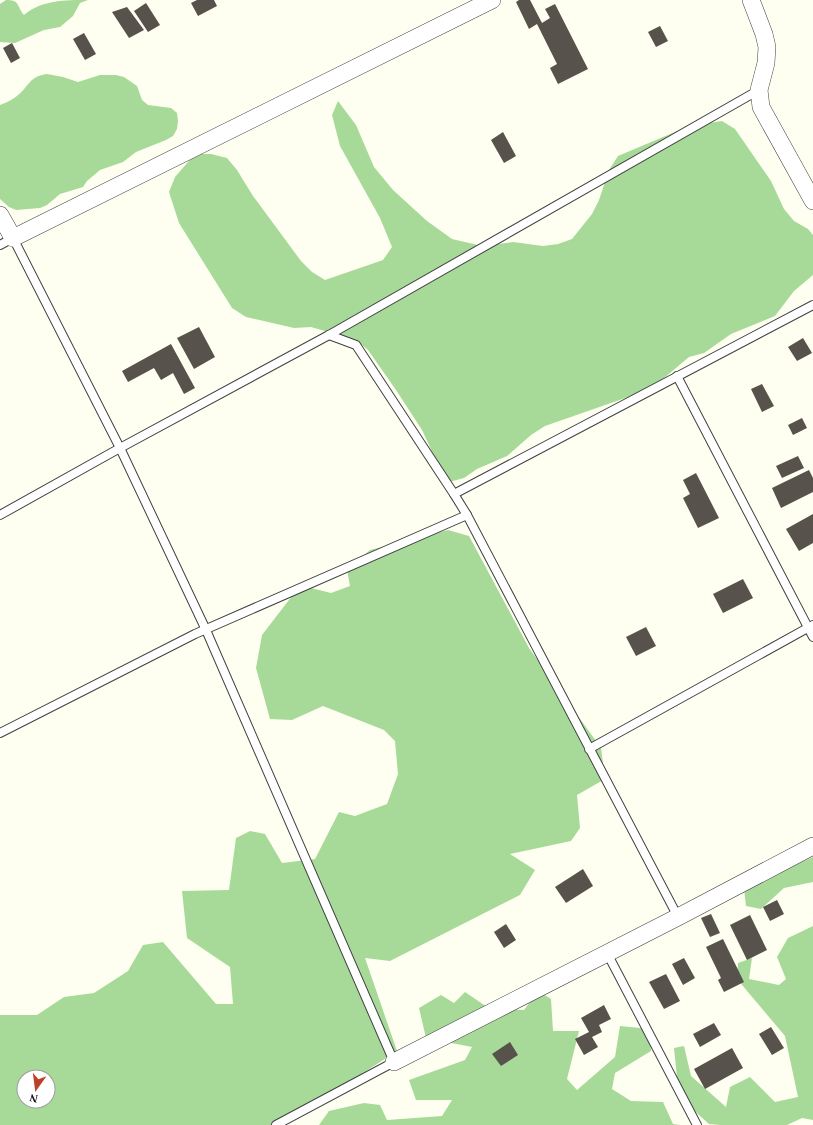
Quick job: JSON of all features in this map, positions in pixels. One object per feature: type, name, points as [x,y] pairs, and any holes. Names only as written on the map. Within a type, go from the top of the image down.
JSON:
[{"type":"street","points":[[0,216],[6,242],[492,0]]},
{"type":"street","points":[[751,0],[764,34],[767,48],[766,63],[759,90],[761,107],[813,201]]},
{"type":"street","points":[[394,1062],[678,917],[813,846]]},
{"type":"lane","points":[[0,515],[329,335],[759,90]]},
{"type":"lane","points":[[6,242],[120,448],[206,630],[394,1062],[276,1125]]},
{"type":"lane","points":[[454,494],[813,305]]},
{"type":"lane","points":[[329,335],[356,345],[467,515],[678,917]]},
{"type":"lane","points":[[677,376],[810,626],[813,637]]},
{"type":"lane","points":[[0,733],[206,630],[467,515]]},
{"type":"lane","points":[[589,749],[810,626]]},
{"type":"lane","points":[[607,953],[697,1125]]},
{"type":"green space","points":[[6,0],[16,2],[24,15],[38,6],[54,2],[88,0],[80,3],[73,16],[60,27],[44,30],[15,43],[0,42],[0,4]]},
{"type":"green space","points":[[47,74],[78,82],[100,75],[116,75],[124,77],[137,86],[142,100],[148,105],[171,108],[177,113],[177,129],[173,136],[166,140],[136,152],[123,162],[100,170],[87,181],[83,187],[60,194],[47,205],[40,208],[16,210],[9,207],[0,199],[0,105],[21,93],[36,77]]},
{"type":"green space","points":[[338,101],[356,125],[374,167],[393,190],[427,221],[452,239],[482,246],[513,242],[543,246],[558,244],[572,239],[592,214],[599,200],[609,170],[618,156],[689,126],[722,121],[735,129],[771,181],[784,209],[794,221],[808,229],[813,235],[813,275],[794,291],[775,316],[731,334],[704,353],[689,357],[651,389],[545,426],[531,435],[507,456],[477,469],[464,478],[449,482],[436,460],[422,430],[396,390],[368,350],[356,340],[311,327],[294,328],[246,317],[232,308],[179,223],[169,192],[175,177],[195,154],[211,154],[227,158],[301,261],[312,272],[325,280],[383,260],[392,247],[380,218],[340,146],[332,115]]},
{"type":"green space","points":[[448,530],[469,536],[529,648],[601,748],[605,779],[577,795],[580,828],[571,841],[510,854],[535,870],[520,895],[390,961],[365,958],[397,1051],[283,1125],[0,1125],[0,1015],[37,1015],[64,997],[94,993],[128,971],[143,945],[163,942],[216,1004],[233,1004],[230,967],[187,938],[182,891],[229,890],[236,838],[250,831],[265,834],[282,863],[315,859],[339,812],[355,816],[387,804],[398,774],[395,741],[384,730],[323,706],[292,720],[270,719],[256,668],[262,635],[292,596],[303,586],[331,593],[350,586],[347,570],[370,550]]},
{"type":"green space","points":[[813,857],[813,882],[784,888],[761,909],[746,906],[744,889]]},
{"type":"green space","points":[[813,926],[813,1120],[802,1118],[787,1125],[709,1124],[679,1097],[674,1048],[684,1046],[691,1076],[726,1107],[730,1087],[750,1077],[775,1102],[798,1097],[785,1036],[737,979],[738,963],[752,958],[749,979],[779,985],[786,979],[777,957],[788,938]]},
{"type":"green space","points":[[538,991],[551,999],[553,1031],[579,1031],[567,1079],[577,1090],[615,1057],[620,1026],[650,1029],[651,1051],[615,1073],[612,1089],[631,1101],[663,1102],[673,1124],[680,1125],[319,1125],[329,1111],[364,1103],[380,1105],[387,1120],[442,1116],[452,1100],[416,1100],[409,1080],[465,1060],[472,1047],[426,1038],[419,1008],[441,995],[454,1003],[465,992],[490,1009],[524,1010]]},
{"type":"building","points":[[197,0],[214,0],[217,6],[198,16],[191,3]]},
{"type":"building","points":[[519,0],[530,0],[542,23],[550,18],[545,9],[555,4],[588,69],[558,84],[550,68],[557,64],[537,24],[529,29],[516,2]]},
{"type":"building","points":[[146,3],[160,25],[148,32],[134,11]]},
{"type":"building","points":[[127,7],[144,30],[129,38],[112,12]]},
{"type":"building","points":[[660,26],[668,41],[656,47],[648,32]]},
{"type":"building","points":[[84,33],[96,54],[85,60],[73,39]]},
{"type":"building","points":[[12,43],[20,58],[11,63],[3,48]]},
{"type":"building","points":[[503,132],[516,156],[504,163],[491,140]]},
{"type":"building","points":[[199,327],[215,357],[194,369],[177,338]]},
{"type":"building","points":[[803,338],[812,353],[797,361],[788,347]]},
{"type":"building","points":[[171,344],[195,388],[184,394],[173,373],[161,380],[154,368],[128,382],[122,371]]},
{"type":"building","points":[[762,384],[774,406],[762,412],[751,389]]},
{"type":"building","points":[[802,418],[807,428],[793,435],[788,425]]},
{"type":"building","points":[[798,456],[804,468],[782,478],[776,466]]},
{"type":"building","points":[[809,470],[813,478],[813,492],[781,508],[772,488]]},
{"type":"building","points":[[696,473],[719,518],[698,528],[683,498],[690,494],[683,480]]},
{"type":"building","points":[[813,514],[813,543],[799,551],[786,529]]},
{"type":"building","points":[[743,579],[753,598],[723,613],[713,594]]},
{"type":"building","points":[[646,627],[656,646],[636,656],[626,637]]},
{"type":"building","points":[[583,869],[593,886],[566,903],[555,887]]},
{"type":"building","points":[[777,900],[784,914],[770,921],[763,907]]},
{"type":"building","points":[[711,914],[720,933],[710,937],[701,918]]},
{"type":"building","points":[[750,915],[767,950],[747,960],[730,925]]},
{"type":"building","points":[[506,924],[516,940],[504,948],[494,932]]},
{"type":"building","points":[[723,939],[744,982],[724,992],[718,980],[721,978],[706,947]]},
{"type":"building","points":[[684,958],[695,978],[683,985],[672,964]]},
{"type":"building","points":[[666,974],[680,1001],[664,1009],[649,982]]},
{"type":"building","points":[[604,1005],[611,1019],[599,1025],[602,1032],[592,1037],[598,1047],[584,1055],[575,1039],[589,1032],[581,1018]]},
{"type":"building","points":[[714,1023],[721,1035],[700,1047],[693,1034]]},
{"type":"building","points":[[771,1027],[784,1048],[772,1055],[759,1034]]},
{"type":"building","points":[[510,1042],[518,1055],[501,1066],[492,1054]]},
{"type":"building","points":[[732,1048],[743,1068],[705,1089],[694,1069]]}]
